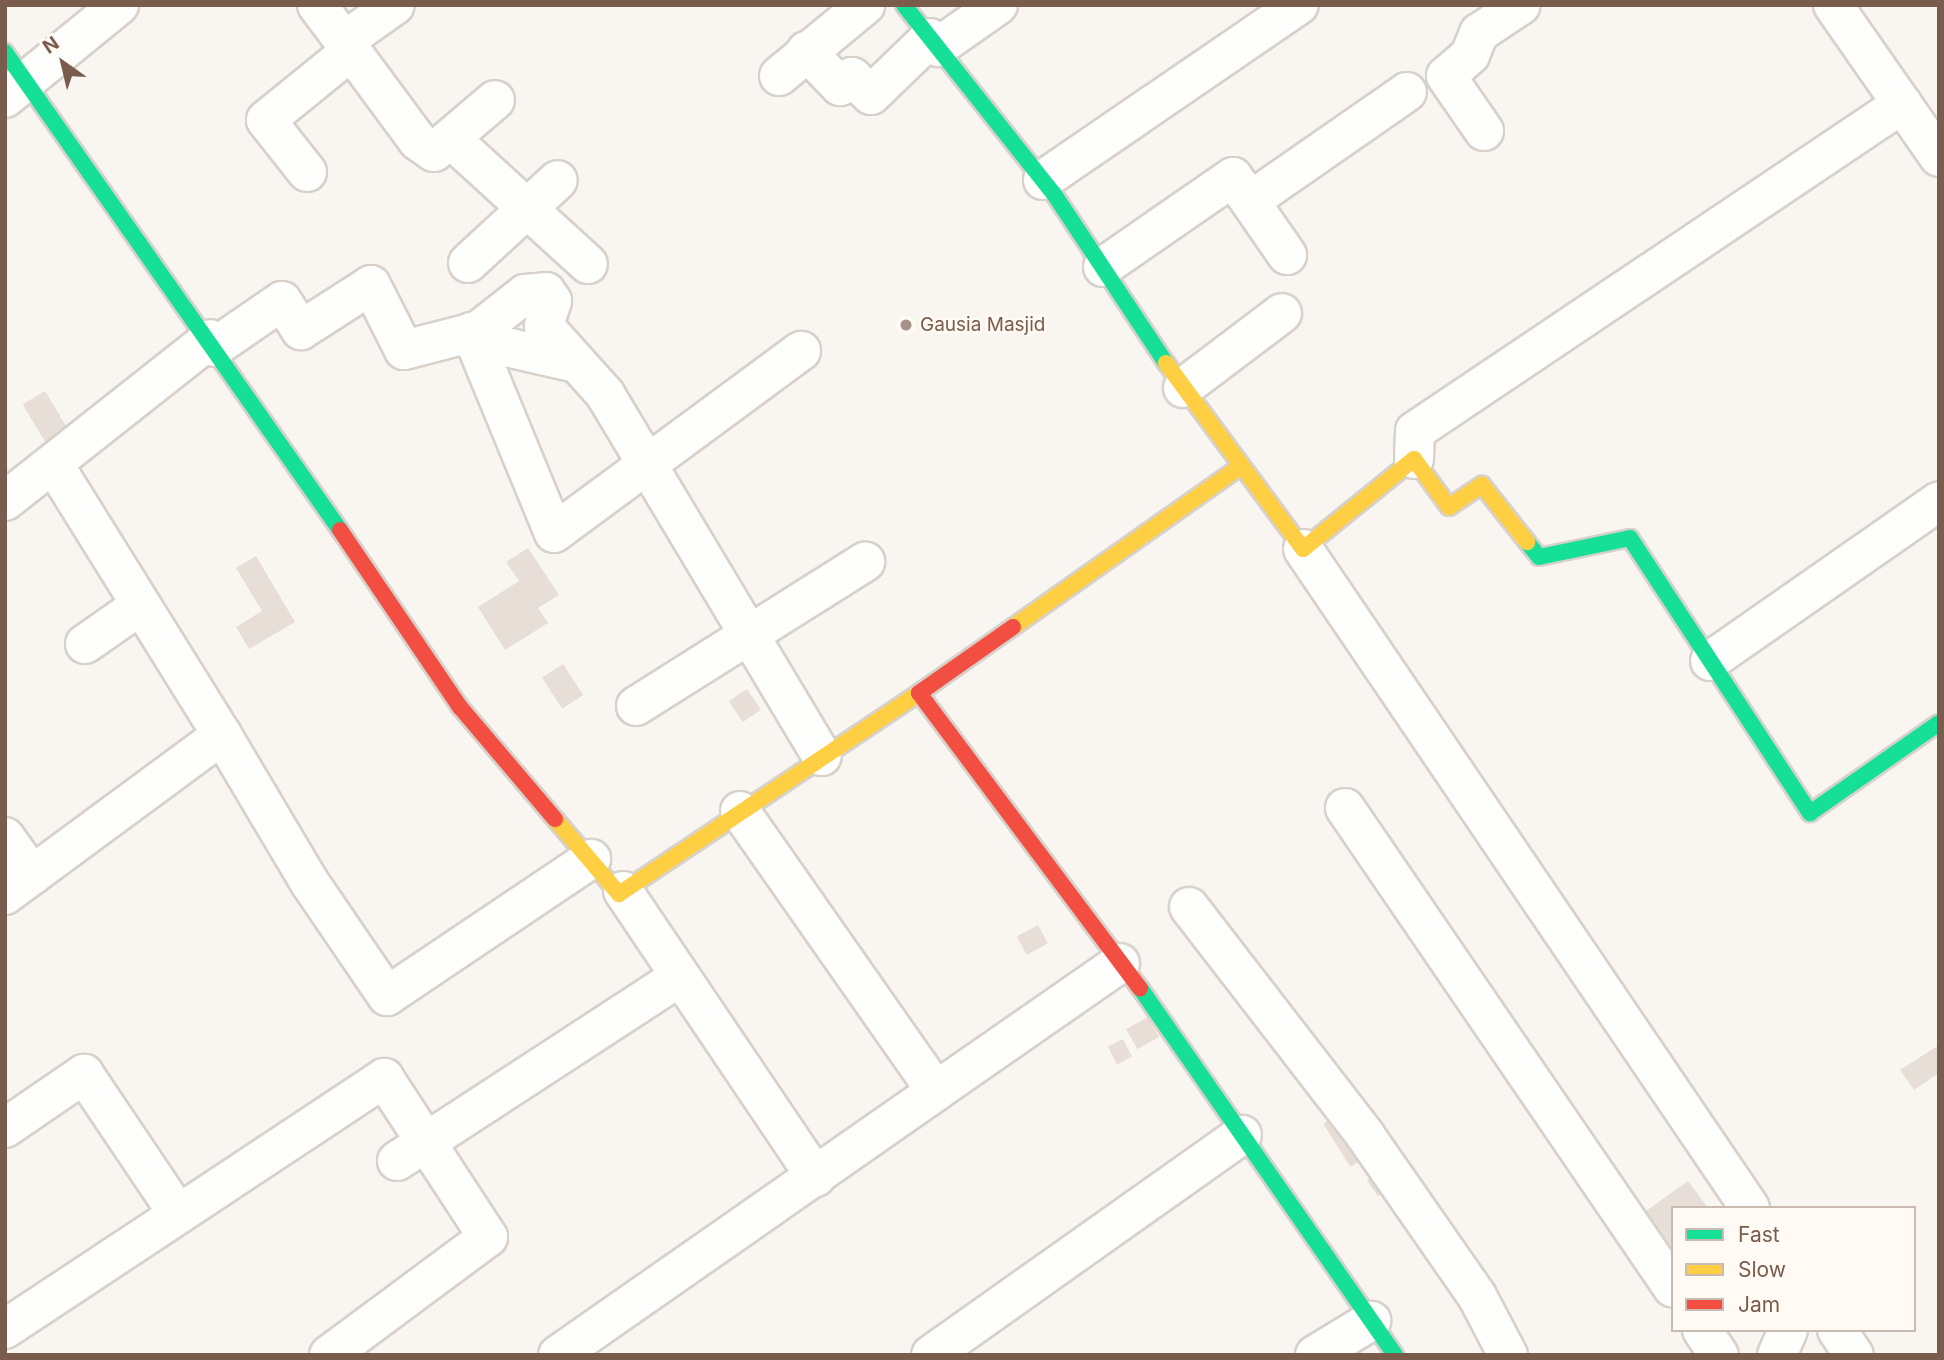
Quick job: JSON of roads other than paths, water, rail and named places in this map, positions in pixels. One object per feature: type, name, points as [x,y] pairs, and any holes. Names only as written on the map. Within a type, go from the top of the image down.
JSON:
[{"type":"street","points":[[119,5],[12,78],[212,343],[460,707],[591,859],[623,891],[816,1177]]},
{"type":"street","points":[[317,5],[418,141],[434,152],[452,140],[495,100]]},
{"type":"street","points":[[307,172],[266,120],[396,5]]},
{"type":"street","points":[[779,76],[865,5]]},
{"type":"street","points":[[904,5],[1043,180],[1184,388],[1303,549],[1749,1206]]},
{"type":"street","points":[[806,51],[840,86],[852,77],[871,95],[934,43],[998,5]]},
{"type":"street","points":[[1043,180],[1299,5]]},
{"type":"street","points":[[1484,131],[1436,64],[1469,55],[1479,33],[1521,5]]},
{"type":"street","points":[[1833,5],[1939,157]]},
{"type":"street","points":[[1250,201],[1407,92]]},
{"type":"street","points":[[1902,104],[1415,431],[1414,459],[1449,507],[1482,485],[1539,557],[1630,538],[1810,813],[1939,723]]},
{"type":"street","points":[[452,140],[588,264]]},
{"type":"street","points":[[1103,267],[1233,177],[1287,255]]},
{"type":"street","points":[[468,263],[558,180]]},
{"type":"street","points":[[5,501],[212,343],[282,302],[301,330],[371,285],[404,349],[471,332],[495,322],[537,288],[552,301],[544,326],[605,394],[644,464],[822,756]]},
{"type":"street","points":[[1184,388],[1282,313]]},
{"type":"street","points":[[471,332],[554,533],[644,464],[802,351]]},
{"type":"street","points":[[506,347],[576,363]]},
{"type":"street","points":[[1303,549],[1414,459]]},
{"type":"street","points":[[54,465],[310,883],[387,996],[591,859]]},
{"type":"street","points":[[623,891],[919,693],[1241,466]]},
{"type":"street","points":[[1710,661],[1939,501]]},
{"type":"street","points":[[636,706],[865,562]]},
{"type":"street","points":[[85,644],[141,605]]},
{"type":"street","points":[[919,693],[1120,963],[1395,1355]]},
{"type":"street","points":[[5,837],[19,885],[222,736]]},
{"type":"street","points":[[1345,808],[1671,1284]]},
{"type":"street","points":[[740,811],[936,1091]]},
{"type":"street","points":[[1189,907],[1365,1135],[1477,1296],[1508,1355]]},
{"type":"street","points":[[558,1355],[1120,963]]},
{"type":"street","points":[[411,1152],[679,977]]},
{"type":"street","points":[[5,1128],[84,1074],[176,1211]]},
{"type":"street","points":[[9,1318],[384,1078],[411,1152],[488,1237],[329,1355]]},
{"type":"street","points":[[931,1355],[1242,1135]]},
{"type":"street","points":[[1315,1355],[1371,1321]]},
{"type":"street","points":[[1703,1332],[1719,1355]]},
{"type":"street","points":[[1777,1355],[1787,1332]]},
{"type":"street","points":[[1838,1332],[1854,1355]]},
{"type":"place","name":"Gausia Masjid","points":[[906,325]]}]
